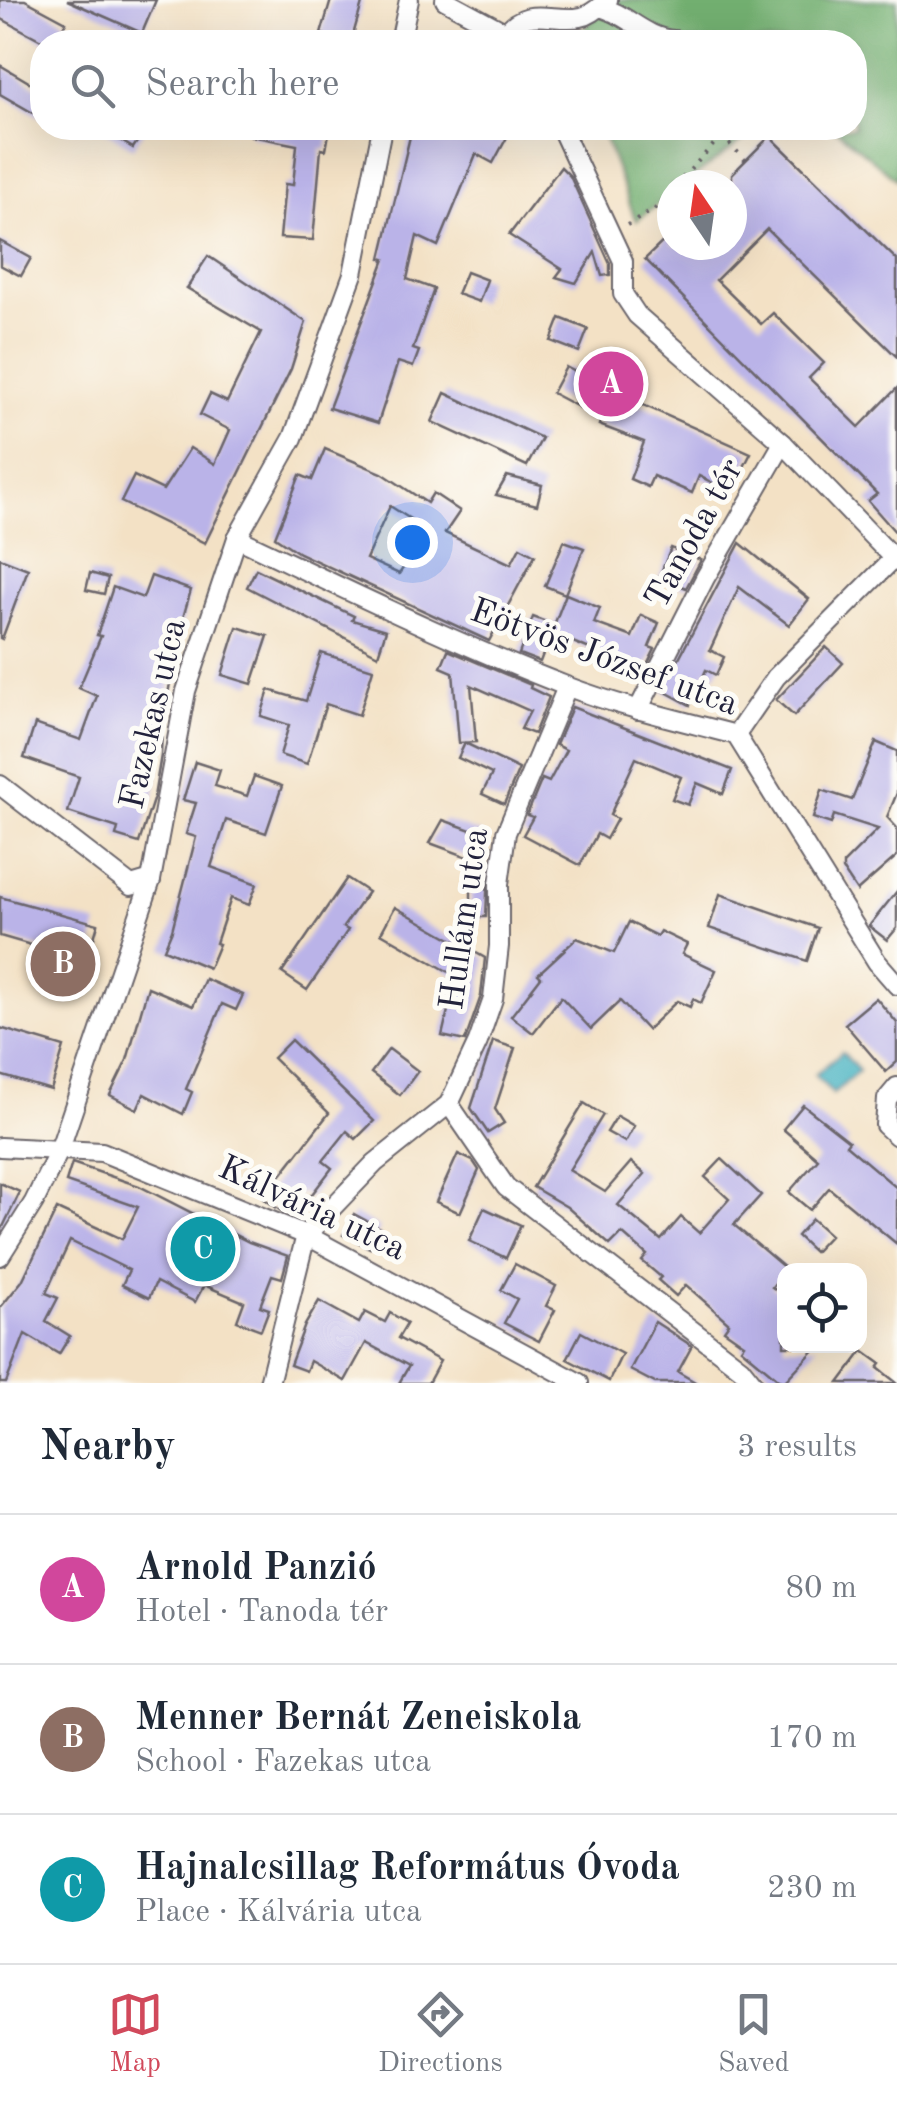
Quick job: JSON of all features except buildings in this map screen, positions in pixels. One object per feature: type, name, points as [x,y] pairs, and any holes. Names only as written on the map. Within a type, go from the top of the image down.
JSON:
[{"type":"street","points":[[402,30],[408,0]]},
{"type":"street","points":[[445,0],[497,30]]},
{"type":"street","points":[[512,30],[513,23],[533,15],[582,17],[604,4],[643,30]]},
{"type":"street","name":"Fazekas utca","points":[[0,1256],[34,1202],[59,1151],[151,880],[186,690],[237,538],[293,438],[353,274],[380,140]]},
{"type":"street","name":"Tanoda tér","points":[[567,140],[623,261],[624,294],[638,315],[782,443],[896,560]]},
{"type":"street","name":"Tanoda tér","points":[[638,710],[705,578],[782,443]]},
{"type":"street","name":"Eötvös József utca","points":[[237,538],[399,614],[567,686],[638,710],[736,735],[876,962],[897,985]]},
{"type":"street","points":[[736,735],[776,677],[896,560]]},
{"type":"street","name":"Hullám utca","points":[[306,1234],[376,1163],[449,1104],[493,999],[499,946],[498,884],[506,833],[567,686]]},
{"type":"street","points":[[0,785],[131,886],[151,880]]},
{"type":"street","points":[[897,1087],[887,1099],[885,1125],[897,1136]]},
{"type":"street","points":[[449,1104],[506,1186],[741,1368],[753,1383]]},
{"type":"street","name":"Kálvária utca","points":[[0,1147],[102,1152],[306,1234],[579,1383]]},
{"type":"street","points":[[269,1383],[306,1234]]},
{"type":"path","points":[[689,170],[717,140]]},
{"type":"path","points":[[727,140],[746,161]]},
{"type":"path","points":[[619,230],[657,207]]},
{"type":"green space","points":[[613,0],[897,0],[897,180],[849,140],[867,140],[867,30],[582,30]]},
{"type":"green space","points":[[606,140],[743,140],[703,170],[657,170],[657,205],[636,221]]},
{"type":"water","points":[[842,1052],[859,1071],[833,1094],[815,1075]]},
{"type":"place","name":"Arnold Panzió","points":[[611,384]]},
{"type":"place","name":"Menner Bernát Zeneiskola","points":[[63,964]]},
{"type":"place","name":"Hajnalcsillag Református Óvoda","points":[[203,1249]]}]
